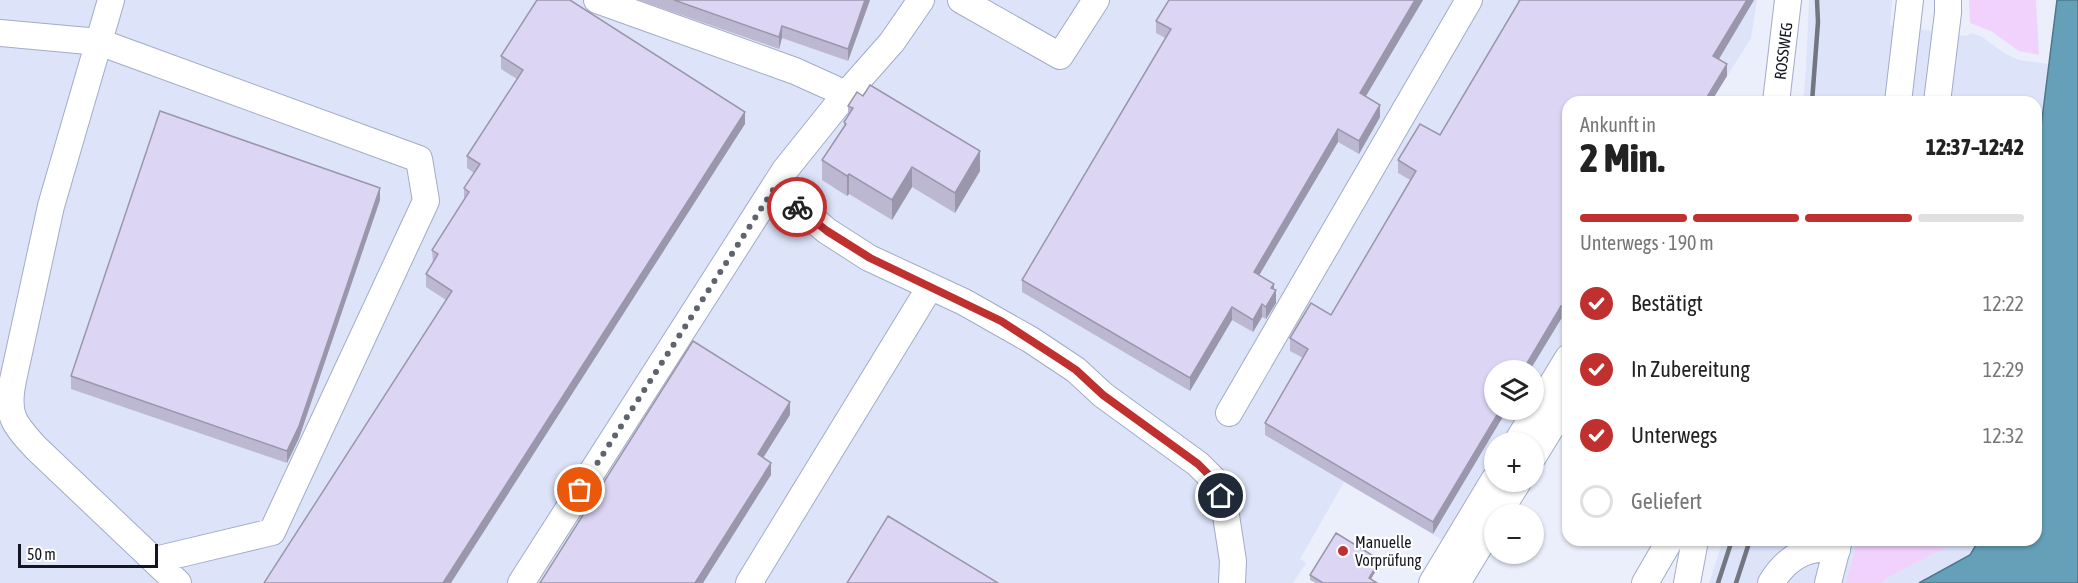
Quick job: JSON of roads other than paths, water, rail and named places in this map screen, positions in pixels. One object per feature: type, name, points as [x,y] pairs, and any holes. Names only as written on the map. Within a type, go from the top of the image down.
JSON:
[{"type":"street","points":[[111,0],[51,206],[6,422],[178,583]]},
{"type":"street","points":[[597,0],[795,71],[846,94]]},
{"type":"street","points":[[520,583],[795,156],[892,42],[921,0]]},
{"type":"street","points":[[961,0],[1060,56],[1096,0]]},
{"type":"street","points":[[1229,413],[1469,0]]},
{"type":"street","name":"ROSSWEG","points":[[1777,96],[1788,0]]},
{"type":"street","points":[[1899,96],[1910,0]]},
{"type":"street","points":[[1938,96],[1948,0]]},
{"type":"street","points":[[0,33],[99,42],[419,159],[426,201],[273,532],[154,560]]},
{"type":"street","points":[[775,187],[804,214],[848,245],[893,270],[964,302],[1031,340],[1076,370],[1103,395],[1205,470],[1217,487],[1226,516],[1233,561],[1232,583]]},
{"type":"street","points":[[749,583],[930,287]]},
{"type":"street","points":[[1523,432],[1562,368]]},
{"type":"street","points":[[1544,439],[1562,410]]},
{"type":"street","points":[[1432,583],[1487,492]]},
{"type":"street","points":[[1457,583],[1484,538]]},
{"type":"street","points":[[1645,583],[1667,546]]},
{"type":"street","points":[[1687,583],[1694,546]]},
{"type":"street","points":[[1771,583],[1783,567],[1795,557],[1809,550],[1830,546]]},
{"type":"street","points":[[1828,583],[1838,546]]},
{"type":"water","points":[[2057,0],[2078,0],[2078,583],[1919,583],[1970,555],[1975,546],[2042,546],[2042,119]]},
{"type":"railway","points":[[1812,96],[1818,22],[1817,0]]},
{"type":"railway","points":[[1718,583],[1730,546]]},
{"type":"railway","points":[[1736,583],[1748,546]]},
{"type":"place","name":"Manuelle Vorprüfung","points":[[1343,551]]}]
